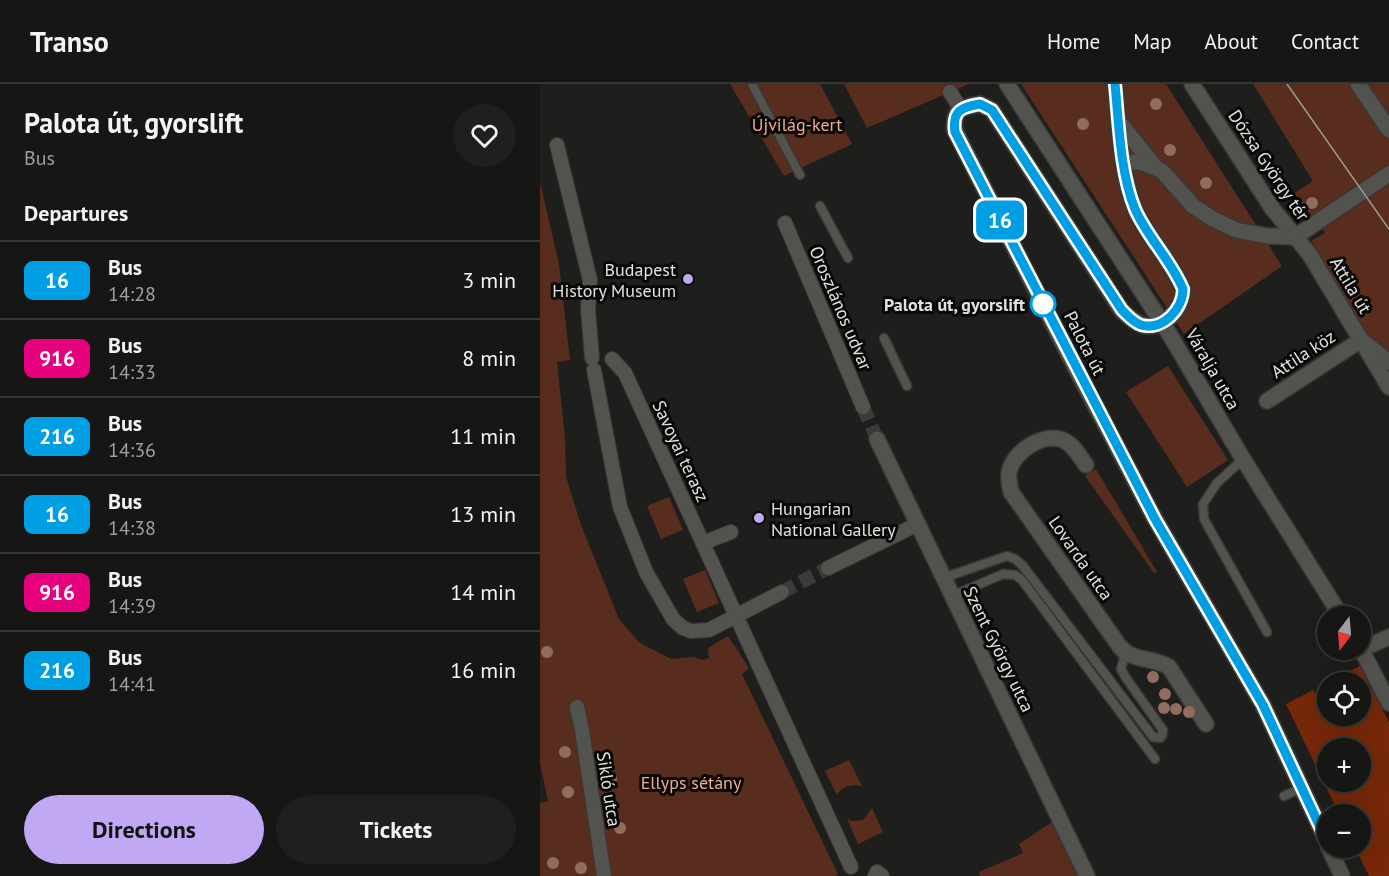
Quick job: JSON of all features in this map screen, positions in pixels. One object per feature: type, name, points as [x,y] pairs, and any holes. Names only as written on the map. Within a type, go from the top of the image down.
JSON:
[{"type":"street","name":"Váralja utca","points":[[1007,84],[1162,322],[1243,459],[1335,606]]},
{"type":"street","points":[[950,92],[961,109],[980,104],[992,110],[1122,310],[1131,320],[1151,326],[1175,314],[1183,299],[1183,289],[1136,210],[1128,187],[1115,84]]},
{"type":"street","name":"Dózsa György tér","points":[[1192,84],[1272,208],[1295,237]]},
{"type":"street","points":[[1358,84],[1389,130]]},
{"type":"street","name":"Palota út","points":[[961,109],[956,115],[955,132],[1155,519],[1263,705],[1317,821]]},
{"type":"street","name":"Dózsa György tér","points":[[1119,122],[1156,168],[1163,172],[1193,206],[1236,230],[1267,236],[1295,237],[1389,174]]},
{"type":"street","points":[[557,145],[590,280],[588,309],[600,362],[620,507],[646,572],[673,619],[683,628],[691,631],[709,630],[782,592]]},
{"type":"street","points":[[1125,162],[1140,162],[1156,168]]},
{"type":"street","name":"Oroszlános udvar","points":[[785,223],[863,407]]},
{"type":"street","name":"Attila út","points":[[1295,237],[1310,255],[1389,387]]},
{"type":"street","points":[[1361,340],[1389,362]]},
{"type":"street","name":"Attila köz","points":[[1267,401],[1361,340]]},
{"type":"street","name":"Savoyai terasz","points":[[600,362],[625,373],[851,867]]},
{"type":"street","name":"Szent György utca","points":[[877,439],[1086,875]]},
{"type":"street","name":"Lovarda utca","points":[[1086,465],[1064,441],[1048,439],[1028,446],[1014,458],[1009,473],[1011,492],[1125,654]]},
{"type":"street","points":[[828,568],[918,524]]},
{"type":"street","points":[[703,543],[731,532]]},
{"type":"street","points":[[1371,644],[1389,637]]},
{"type":"street","points":[[1125,654],[1161,662],[1169,667],[1206,724]]},
{"type":"street","points":[[1371,658],[1389,703]]},
{"type":"street","name":"Sikló utca","points":[[577,707],[604,876]]},
{"type":"street","name":"Palota út","points":[[1334,858],[1342,876]]},
{"type":"street","points":[[875,876],[876,872],[882,876]]},
{"type":"lane","points":[[752,84],[800,175]]},
{"type":"lane","points":[[820,206],[848,258]]},
{"type":"lane","points":[[884,338],[907,386]]},
{"type":"lane","points":[[1243,459],[1217,483],[1203,504],[1204,519],[1267,632]]},
{"type":"lane","points":[[944,578],[978,568],[999,558],[1007,556],[1016,559],[1153,737],[1160,738],[1163,729],[1125,678],[1121,669],[1125,654]]},
{"type":"lane","points":[[952,596],[1003,574],[1015,575],[1022,580],[1155,759]]},
{"type":"lane","points":[[1284,796],[1302,788]]},
{"type":"green space","name":"Újvilág-kert","points":[[730,84],[820,84],[852,144],[784,176]]},
{"type":"green space","points":[[844,84],[969,84],[867,128]]},
{"type":"green space","points":[[1021,84],[1166,84],[1282,266],[1184,334]]},
{"type":"green space","points":[[1253,84],[1389,84],[1389,371],[1311,241],[1325,233],[1294,193],[1313,181]]},
{"type":"green space","name":"Ellyps sétány","points":[[540,182],[559,264],[570,360],[557,362],[565,438],[566,477],[581,525],[619,619],[640,643],[671,659],[693,657],[703,660],[709,658],[708,648],[728,636],[749,668],[742,674],[838,874],[836,876],[540,876],[540,803],[548,801],[540,763]]},
{"type":"green space","points":[[1168,366],[1228,460],[1187,487],[1126,392]]},
{"type":"green space","points":[[1096,469],[1157,572],[1154,573],[1085,476]]},
{"type":"green space","points":[[669,497],[683,530],[661,539],[647,506]]},
{"type":"green space","points":[[705,570],[719,603],[697,612],[683,579]]},
{"type":"green space","points":[[849,760],[862,786],[848,786],[837,795],[825,771]]},
{"type":"green space","points":[[872,808],[883,832],[858,844],[847,819],[863,820]]},
{"type":"green space","points":[[1052,822],[1077,876],[980,876],[979,872],[1023,853],[1019,844]]},
{"type":"shaded area","points":[[1360,666],[1363,672],[1348,672]]},
{"type":"shaded area","points":[[1371,687],[1389,722],[1389,876],[1369,876],[1360,858],[1371,858],[1371,804],[1334,804],[1328,792],[1371,792],[1371,738],[1317,738],[1317,768],[1286,704],[1313,690],[1317,696],[1317,726],[1371,726]]},
{"type":"tunnel","points":[[863,407],[877,439]]},
{"type":"tunnel","points":[[782,592],[828,568]]},
{"type":"tram line","points":[[1287,84],[1389,229]]},
{"type":"bus line","name":"16","points":[[1115,84],[1128,187],[1136,210],[1183,289],[1183,299],[1175,314],[1151,326],[1131,320],[1122,310],[992,110],[980,104],[969,105],[961,109],[956,115],[955,132],[1155,519],[1263,705],[1317,820]]},
{"type":"place","name":"Budapest History Museum","points":[[688,279]]},
{"type":"place","name":"Palota út, gyorslift","points":[[1043,304]]},
{"type":"place","name":"Hungarian National Gallery","points":[[759,518]]}]
